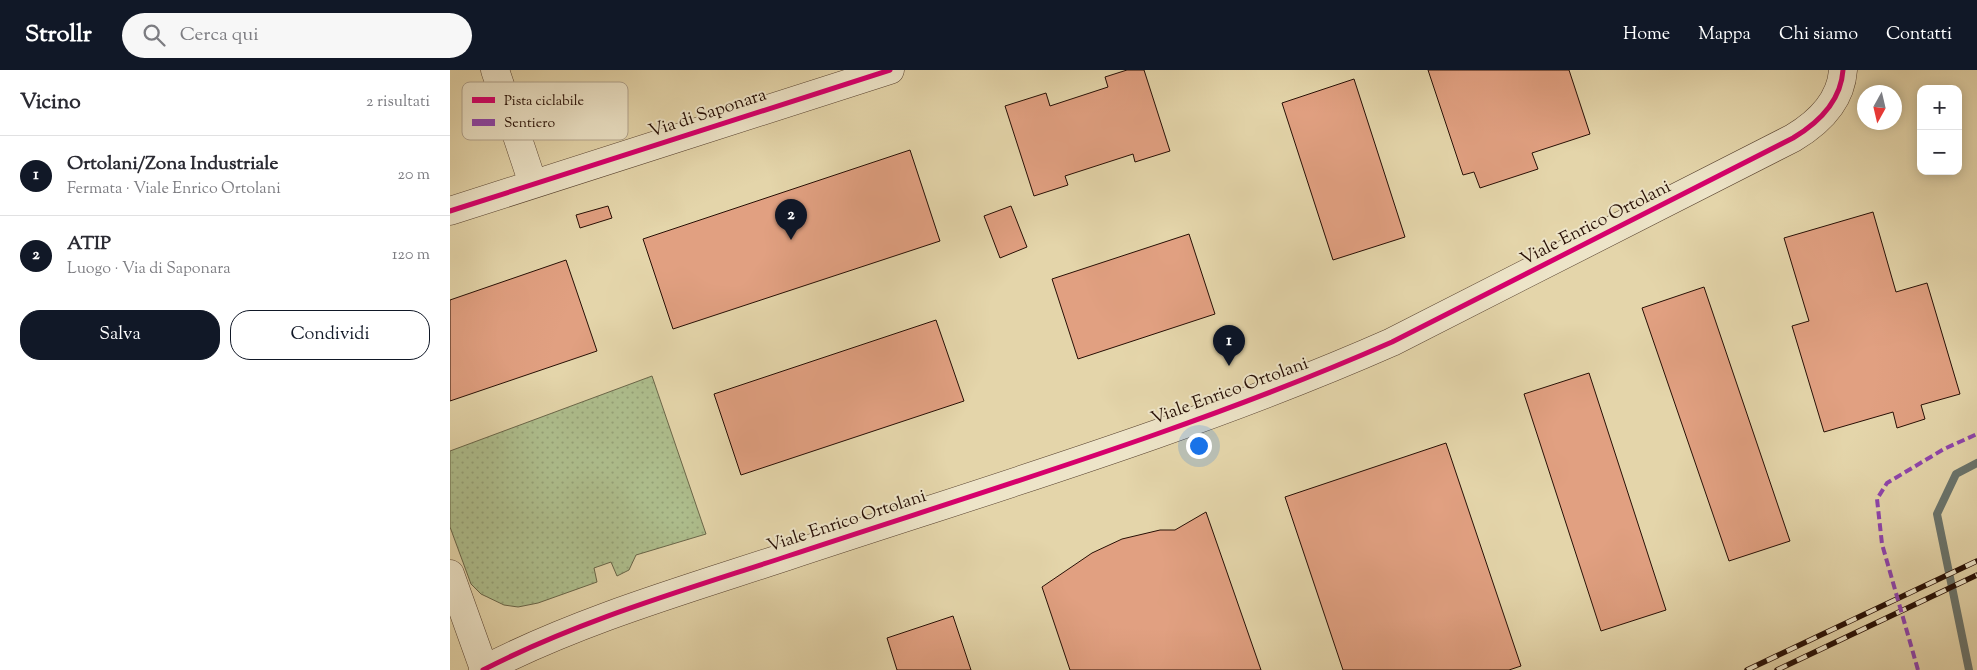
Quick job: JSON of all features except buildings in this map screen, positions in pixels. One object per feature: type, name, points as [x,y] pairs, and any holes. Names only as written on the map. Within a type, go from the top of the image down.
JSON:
[{"type":"street","points":[[495,70],[499,82]]},
{"type":"street","name":"Via di Saponara","points":[[450,211],[890,70]]},
{"type":"street","name":"Viale Enrico Ortolani","points":[[483,670],[592,621],[1208,416],[1276,392],[1367,354],[1793,138],[1811,127],[1824,114],[1835,98],[1843,70]]},
{"type":"street","points":[[518,140],[533,184]]},
{"type":"street","points":[[450,574],[483,670]]},
{"type":"green space","points":[[652,376],[706,534],[636,555],[629,570],[617,576],[611,562],[594,568],[597,582],[538,603],[518,607],[504,605],[481,594],[471,584],[450,527],[450,451]]},
{"type":"waterway","points":[[1969,670],[1937,514],[1956,474],[1977,463]]},
{"type":"railway","points":[[1747,670],[1977,561]]},
{"type":"railway","points":[[1777,670],[1977,575]]},
{"type":"marked path","points":[[1918,670],[1882,544],[1877,499],[1887,483],[1944,449],[1977,434]]},
{"type":"cycle path","points":[[450,211],[890,70]]},
{"type":"cycle path","points":[[483,670],[557,636],[633,607],[1016,482],[1168,430],[1318,373],[1392,342],[1793,138],[1827,110],[1838,92],[1843,70]]},
{"type":"place","name":"ATIP","points":[[791,240]]},
{"type":"place","name":"Ortolani/Zona Industriale","points":[[1229,366]]}]
